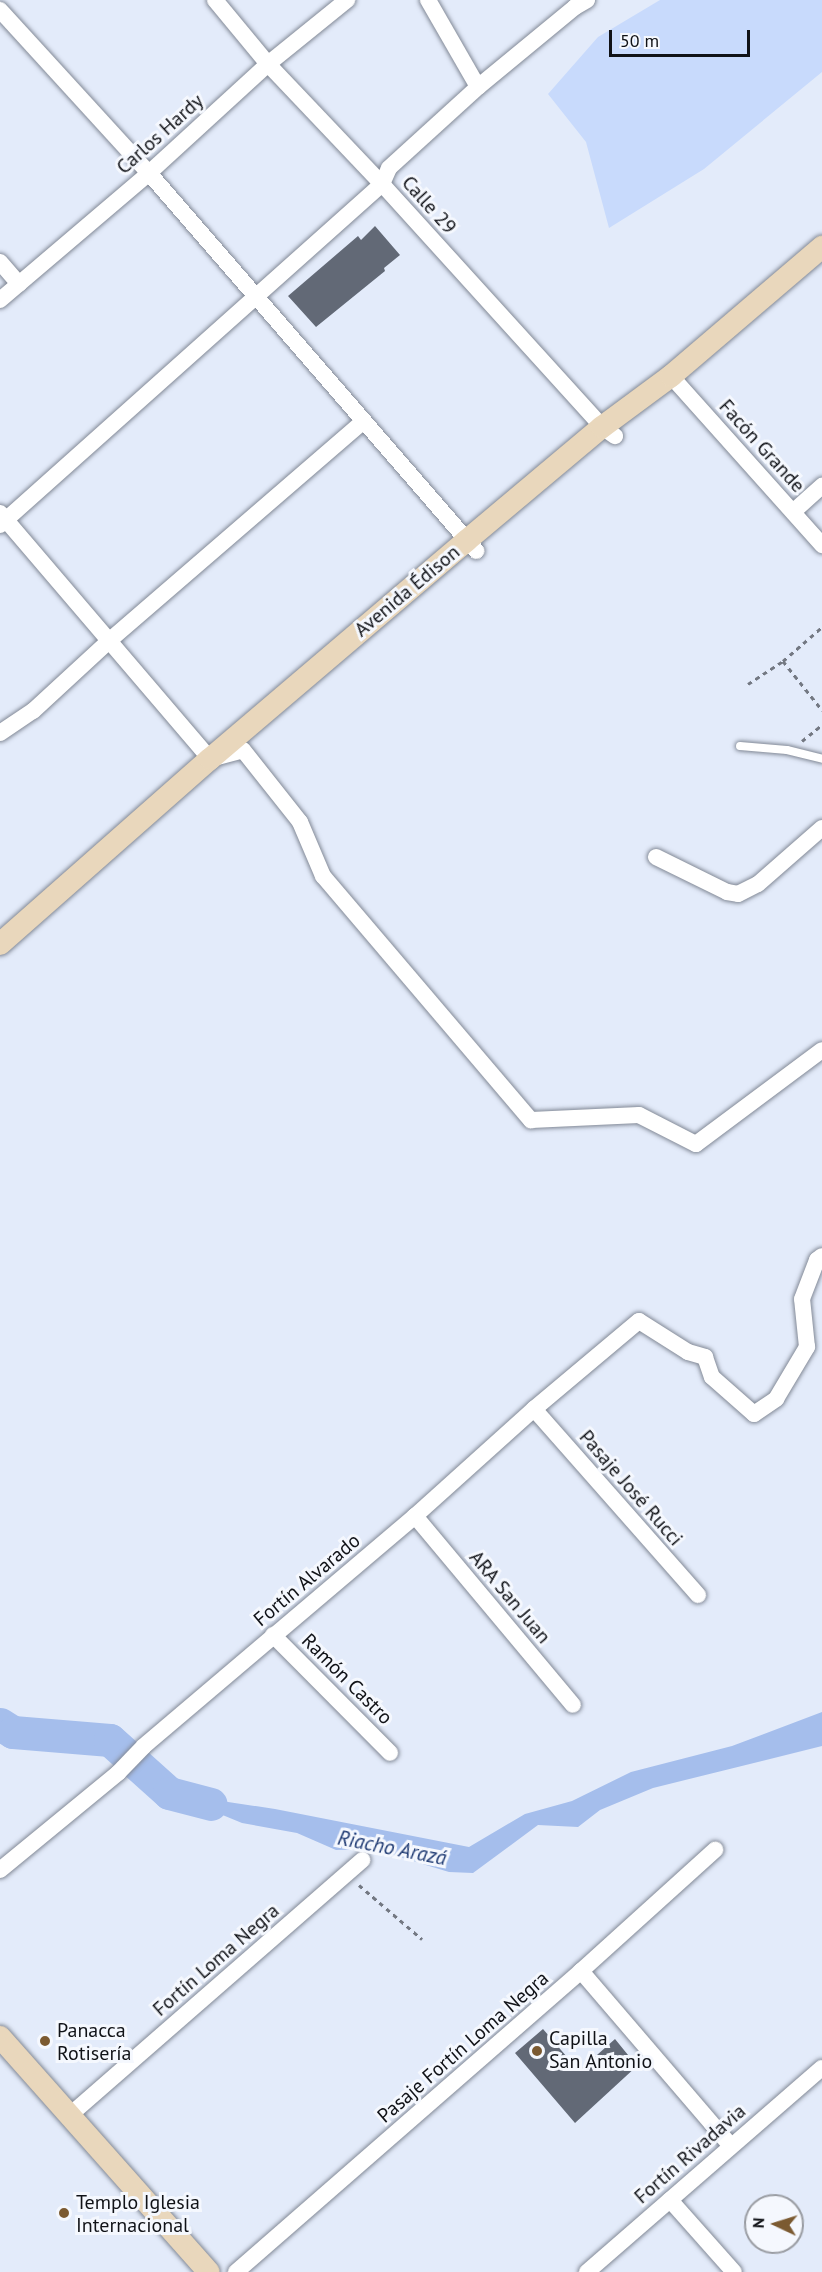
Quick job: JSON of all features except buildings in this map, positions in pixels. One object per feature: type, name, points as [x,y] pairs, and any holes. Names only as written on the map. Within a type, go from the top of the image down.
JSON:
[{"type":"main road","name":"Avenida Édison","points":[[675,381],[822,247]]},
{"type":"main road","name":"Avenida Édison","points":[[0,944],[210,759],[609,431],[822,264]]},
{"type":"main road","name":"Avenida Édison","points":[[0,957],[243,750],[471,546]]},
{"type":"main road","points":[[0,2037],[209,2272]]},
{"type":"street","name":"Calle 29","points":[[215,0],[268,64],[382,184],[609,431]]},
{"type":"street","name":"Carlos Hardy","points":[[0,300],[149,173],[268,64],[347,0]]},
{"type":"street","points":[[428,0],[478,87]]},
{"type":"street","points":[[587,0],[575,7],[478,87],[389,168],[382,184],[256,298],[2,519],[110,640],[210,759],[243,750],[300,822],[323,876],[531,1120],[639,1115],[696,1144],[717,1126],[822,1050]]},
{"type":"street","points":[[0,10],[149,173],[471,546]]},
{"type":"street","points":[[0,262],[19,284]]},
{"type":"street","name":"Facón Grande","points":[[675,381],[794,511],[822,545]]},
{"type":"street","points":[[0,733],[33,711],[110,640],[363,422]]},
{"type":"street","points":[[794,511],[822,486]]},
{"type":"street","points":[[656,857],[727,892],[738,894],[759,884],[822,828]]},
{"type":"street","name":"Fortín Alvarado","points":[[0,1870],[118,1773],[144,1746],[415,1516],[534,1409],[639,1321],[688,1352],[705,1357],[712,1377],[754,1414],[776,1399],[807,1347],[802,1299],[817,1260],[822,1256]]},
{"type":"street","name":"Pasaje José Rucci","points":[[534,1409],[698,1595]]},
{"type":"street","name":"ARA San Juan","points":[[415,1516],[573,1705]]},
{"type":"street","name":"Ramón Castro","points":[[273,1635],[390,1753]]},
{"type":"street","name":"Pasaje Fortín Loma Negra","points":[[236,2272],[581,1971],[715,1850]]},
{"type":"street","name":"Fortín Loma Negra","points":[[70,2115],[362,1860]]},
{"type":"street","points":[[581,1971],[730,2145]]},
{"type":"street","name":"Fortín Rivadavia","points":[[587,2272],[730,2145],[822,2068]]},
{"type":"street","points":[[670,2200],[734,2272]]},
{"type":"lane","points":[[740,746],[790,751],[822,759]]},
{"type":"path","points":[[748,684],[783,661],[822,627]]},
{"type":"path","points":[[783,661],[822,710]]},
{"type":"path","points":[[790,751],[822,725]]},
{"type":"path","points":[[346,1874],[422,1939]]},
{"type":"shaded area","points":[[660,0],[822,0],[822,72],[704,169],[609,228],[586,142],[548,94],[598,37]]},
{"type":"water","points":[[822,1712],[822,1746],[653,1788],[600,1810],[578,1827],[538,1825],[473,1873],[449,1872],[373,1849],[336,1850],[297,1833],[242,1823],[169,1793],[275,1809],[469,1847],[525,1814],[572,1801],[631,1772],[732,1746]]},
{"type":"waterway","name":"Riacho Arazá","points":[[0,1724],[13,1732],[110,1740],[169,1793],[211,1804]]},
{"type":"place","name":"Panacca Rotisería","points":[[45,2041]]},
{"type":"place","name":"Capilla San Antonio","points":[[537,2051]]},
{"type":"place","name":"Templo Iglesia Internacional","points":[[64,2213]]}]
